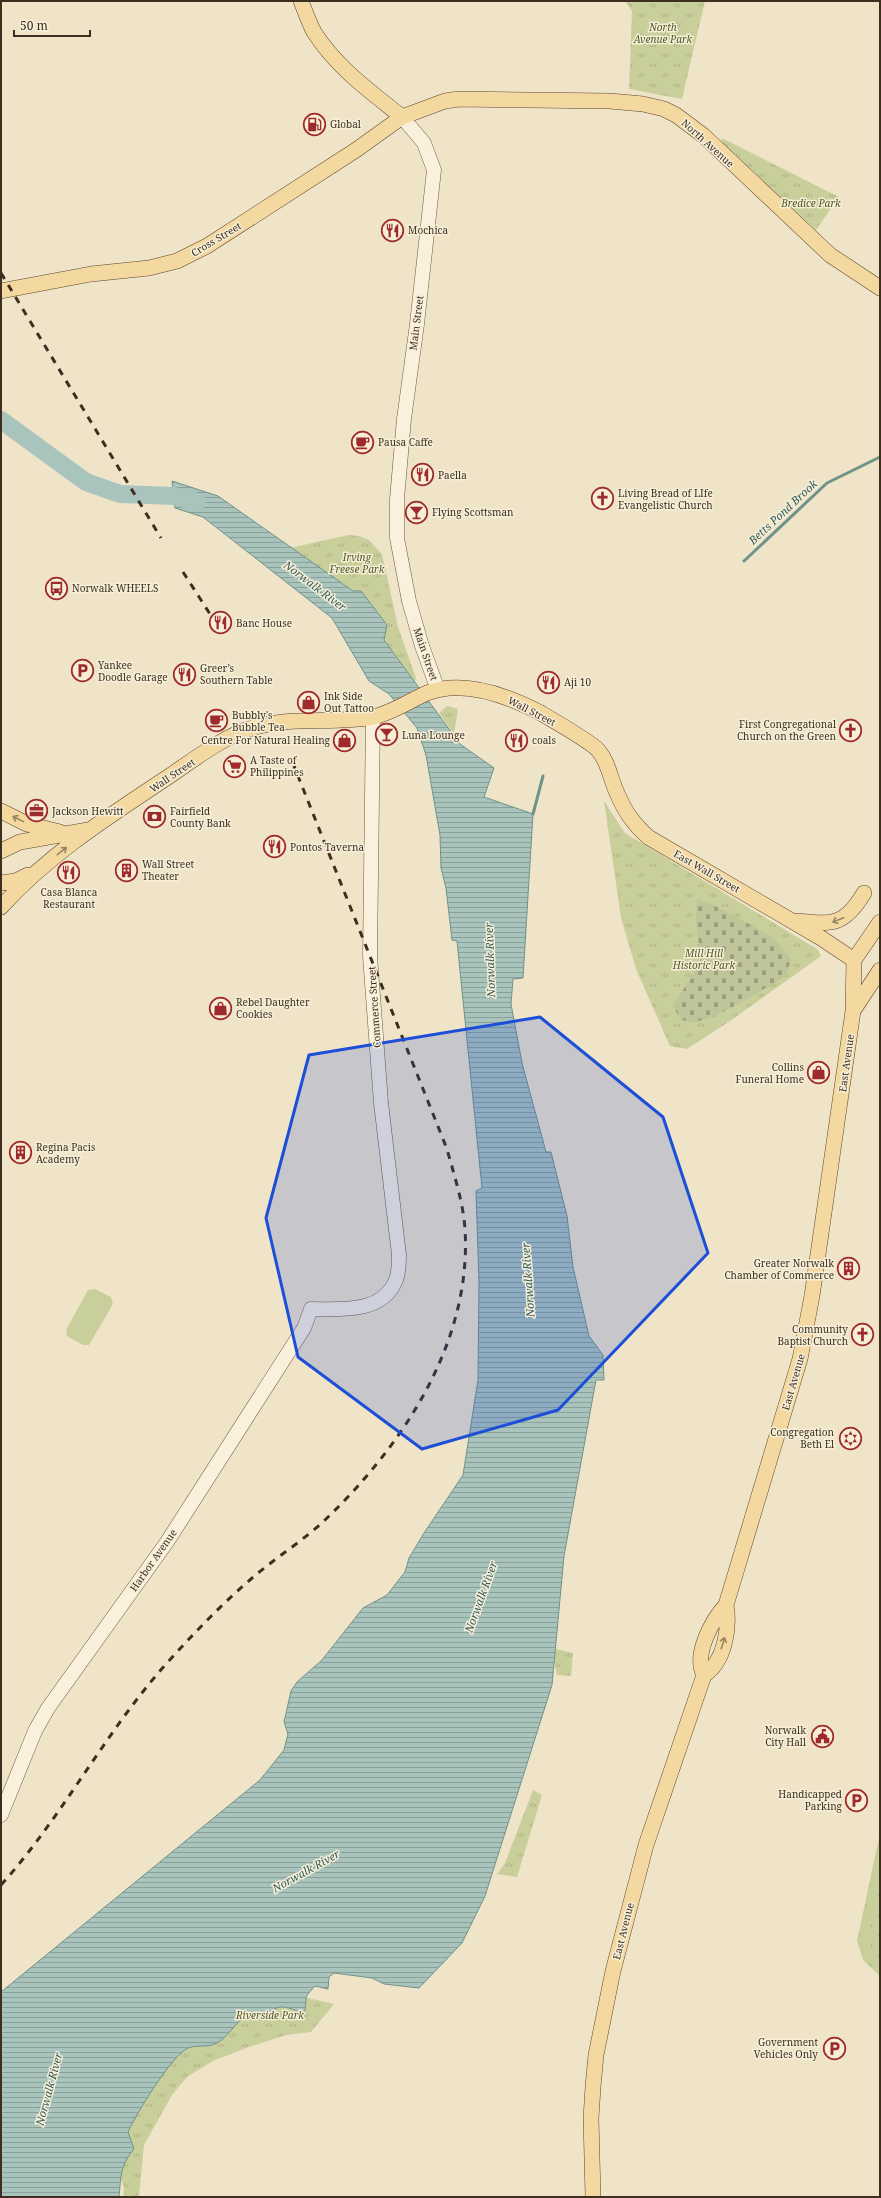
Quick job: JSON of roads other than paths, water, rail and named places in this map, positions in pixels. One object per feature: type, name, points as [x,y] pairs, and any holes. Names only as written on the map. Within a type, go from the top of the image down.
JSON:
[{"type":"main road","name":"Main Street","points":[[301,1],[313,30],[334,59],[354,79],[402,117],[424,143],[434,170],[434,189],[404,419],[397,534],[401,569],[434,691]]},
{"type":"main road","name":"North Avenue","points":[[402,117],[433,105],[459,99],[610,101],[642,104],[664,109],[686,121],[704,136],[830,255],[880,288]]},
{"type":"main road","name":"Cross Street","points":[[1,291],[91,274],[149,268],[177,261],[207,246],[356,150],[402,117]]},
{"type":"main road","name":"Wall Street","points":[[1,907],[34,873],[89,830],[208,750],[249,728],[282,723],[373,716],[434,691],[456,687],[488,692],[517,702],[540,713],[597,749]]},
{"type":"main road","name":"Commerce Street","points":[[310,1309],[356,1309],[381,1301],[396,1280],[399,1255],[384,1132],[370,956],[373,716]]},
{"type":"main road","name":"East Wall Street","points":[[597,749],[607,764],[616,792],[630,820],[648,837],[791,920],[854,960]]},
{"type":"main road","name":"Wall Street","points":[[1,811],[27,824],[63,833]]},
{"type":"main road","name":"Wall Street","points":[[1,851],[20,842],[63,833],[89,830]]},
{"type":"main road","name":"Wall Street","points":[[1,884],[16,881],[34,873]]},
{"type":"main road","points":[[791,920],[818,923],[832,922],[842,919],[853,911],[864,893]]},
{"type":"main road","points":[[854,960],[880,922]]},
{"type":"main road","points":[[854,960],[880,939]]},
{"type":"main road","name":"East Avenue","points":[[592,2197],[592,2088],[596,2055],[613,1971],[646,1844],[704,1675],[715,1667],[721,1651],[728,1628],[726,1605],[800,1360],[812,1296],[853,1011],[854,960]]},
{"type":"main road","name":"East Avenue","points":[[853,1011],[880,970]]},
{"type":"main road","name":"Harbor Avenue","points":[[1,1815],[35,1730],[48,1708],[167,1542],[304,1328],[310,1309]]},
{"type":"main road","name":"East Avenue","points":[[704,1675],[701,1669],[700,1660],[714,1620],[726,1605]]},
{"type":"water","points":[[172,481],[218,496],[353,591],[361,591],[387,625],[384,640],[460,744],[494,768],[484,797],[533,814],[523,978],[513,979],[511,1004],[522,1063],[546,1152],[551,1152],[567,1216],[573,1267],[589,1336],[603,1355],[604,1380],[596,1380],[564,1556],[552,1685],[485,1896],[462,1943],[419,1988],[384,1984],[372,1978],[334,1973],[329,1977],[328,1989],[315,1986],[309,1993],[306,1998],[305,2011],[301,2013],[282,2007],[268,2012],[249,2014],[241,2020],[224,2038],[216,2043],[208,2046],[188,2048],[181,2053],[155,2086],[138,2112],[128,2132],[134,2149],[126,2160],[124,2166],[121,2177],[119,2197],[1,2197],[1,1992],[260,1780],[284,1750],[288,1734],[284,1722],[291,1691],[297,1682],[322,1660],[363,1608],[387,1595],[405,1572],[409,1558],[463,1475],[478,1380],[479,1283],[476,1191],[482,1188],[457,941],[452,940],[446,888],[441,868],[440,835],[426,755],[417,728],[389,694],[369,681],[332,618],[203,517],[175,508]]},
{"type":"waterway","name":"Norwalk River","points":[[1,420],[86,482],[120,494],[174,496],[197,502]]},
{"type":"waterway","name":"Betts Pond Brook","points":[[744,561],[827,483],[880,457]]},
{"type":"waterway","name":"Betts Pond Brook","points":[[533,814],[543,776]]},
{"type":"railway","points":[[1,273],[161,538]]},
{"type":"railway","points":[[183,572],[210,614]]},
{"type":"railway","points":[[1,1885],[44,1831],[124,1717],[167,1663],[187,1641],[240,1589],[260,1571],[308,1535],[326,1519],[355,1490],[382,1458],[406,1424],[427,1388],[445,1350],[457,1311],[464,1271],[465,1229],[460,1198],[447,1149],[294,766]]},
{"type":"place","name":"Global","points":[[315,124]]},
{"type":"place","name":"Mochica","points":[[392,230]]},
{"type":"place","name":"Pausa Caffe","points":[[363,442]]},
{"type":"place","name":"Paella","points":[[422,475]]},
{"type":"place","name":"Living Bread of LIfe Evangelistic Church","points":[[603,499]]},
{"type":"place","name":"Flying Scottsman","points":[[416,512]]},
{"type":"place","name":"Norwalk WHEELS","points":[[56,588]]},
{"type":"place","name":"Banc House","points":[[221,623]]},
{"type":"place","name":"Yankee Doodle Garage","points":[[83,671]]},
{"type":"place","name":"Greer’s Southern Table","points":[[185,674]]},
{"type":"place","name":"Aji 10","points":[[549,682]]},
{"type":"place","name":"Ink Side Out Tattoo","points":[[308,702]]},
{"type":"place","name":"Bubbly's Bubble Tea","points":[[216,721]]},
{"type":"place","name":"First Congregational Church on the Green","points":[[851,730]]},
{"type":"place","name":"Luna Lounge","points":[[387,735]]},
{"type":"place","name":"Centre For Natural Healing","points":[[345,740]]},
{"type":"place","name":"coals","points":[[517,740]]},
{"type":"place","name":"A Taste of Philippines","points":[[234,766]]},
{"type":"place","name":"Jackson Hewitt","points":[[37,811]]},
{"type":"place","name":"Fairfield County Bank","points":[[155,817]]},
{"type":"place","name":"Pontos Taverna","points":[[275,847]]},
{"type":"place","name":"Wall Street Theater","points":[[127,870]]},
{"type":"place","name":"Casa Blanca Restaurant","points":[[69,872]]},
{"type":"place","name":"Rebel Daughter Cookies","points":[[221,1008]]},
{"type":"place","name":"Collins Funeral Home","points":[[819,1073]]},
{"type":"place","name":"Regina Pacis Academy","points":[[21,1153]]},
{"type":"place","name":"Greater Norwalk Chamber of Commerce","points":[[849,1269]]},
{"type":"place","name":"Community Baptist Church","points":[[863,1335]]},
{"type":"place","name":"Congregation Beth El","points":[[850,1438]]},
{"type":"place","name":"Norwalk City Hall","points":[[822,1736]]},
{"type":"place","name":"Handicapped Parking","points":[[857,1800]]},
{"type":"place","name":"Government Vehicles Only","points":[[834,2048]]},
{"type":"park label","name":"North Avenue Park","points":[[663,32]]},
{"type":"park label","name":"Bredice Park","points":[[811,203]]},
{"type":"park label","name":"Irving Freese Park","points":[[357,562]]},
{"type":"park label","name":"Mill Hill Historic Park","points":[[704,958]]},
{"type":"park label","name":"Riverside Park","points":[[270,2015]]}]
